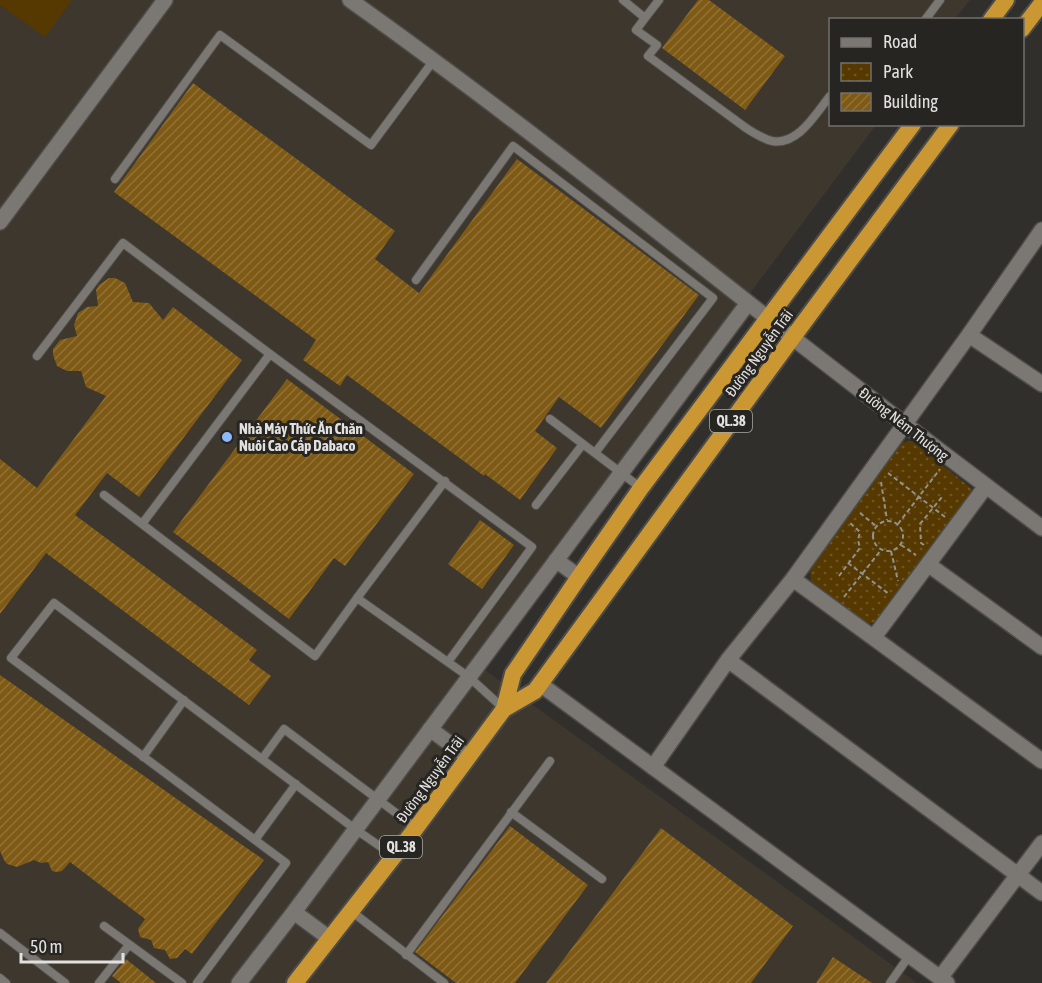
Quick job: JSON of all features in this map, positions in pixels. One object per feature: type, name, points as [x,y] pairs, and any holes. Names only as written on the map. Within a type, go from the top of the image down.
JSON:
[{"type":"highway","points":[[992,18],[1006,0]]},
{"type":"highway","points":[[1024,28],[1041,8]]},
{"type":"highway","name":"Đường Nguyễn Trãi","points":[[504,709],[513,674],[641,488],[911,126]]},
{"type":"highway","name":"Đường Nguyễn Trãi","points":[[296,983],[416,828],[504,709],[535,690],[540,684],[950,126]]},
{"type":"street","points":[[0,222],[165,0]]},
{"type":"street","name":"Đường Ném Thượng","points":[[350,0],[579,169],[747,303],[1042,528]]},
{"type":"street","points":[[653,767],[728,660],[793,579],[1042,230]]},
{"type":"street","points":[[239,983],[747,303]]},
{"type":"street","points":[[969,335],[1042,384]]},
{"type":"street","points":[[667,411],[688,426]]},
{"type":"street","points":[[874,637],[986,486]]},
{"type":"street","points":[[556,560],[579,577]]},
{"type":"street","points":[[929,565],[1042,647]]},
{"type":"street","points":[[793,579],[1042,761]]},
{"type":"street","points":[[728,660],[1042,893]]},
{"type":"street","points":[[540,684],[943,981],[1042,843]]},
{"type":"street","points":[[430,729],[468,757]]},
{"type":"street","points":[[294,912],[329,938]]},
{"type":"lane","points":[[623,0],[645,18]]},
{"type":"lane","points":[[659,0],[636,30],[657,45],[648,56],[746,128],[771,141],[785,141],[798,134],[829,98]]},
{"type":"lane","points":[[926,18],[940,0]]},
{"type":"lane","points":[[115,179],[220,35],[371,145],[434,60]]},
{"type":"lane","points":[[416,280],[513,146],[713,298],[595,453]]},
{"type":"lane","points":[[38,356],[123,243],[444,481],[532,547],[448,662]]},
{"type":"lane","points":[[142,524],[270,354]]},
{"type":"lane","points":[[550,419],[641,488]]},
{"type":"lane","points":[[536,505],[584,444]]},
{"type":"lane","points":[[104,495],[315,656],[444,481]]},
{"type":"lane","points":[[357,598],[469,677],[504,709]]},
{"type":"lane","points":[[197,983],[286,863],[10,658],[54,603],[394,856]]},
{"type":"lane","points":[[143,757],[184,700]]},
{"type":"lane","points":[[262,759],[285,729],[416,828]]},
{"type":"lane","points":[[406,955],[550,761]]},
{"type":"lane","points":[[255,840],[296,784]]},
{"type":"lane","points":[[512,812],[602,879]]},
{"type":"lane","points":[[351,911],[444,983]]},
{"type":"lane","points":[[104,926],[182,983]]},
{"type":"lane","points":[[0,933],[65,983]]},
{"type":"lane","points":[[99,983],[129,945]]},
{"type":"lane","points":[[890,983],[909,956]]},
{"type":"lane","points":[[0,978],[6,983]]},
{"type":"path","points":[[898,524],[942,466]]},
{"type":"path","points":[[884,471],[952,523]]},
{"type":"path","points":[[881,476],[887,520]]},
{"type":"path","points":[[926,547],[921,543],[920,524],[942,497]]},
{"type":"path","points":[[855,510],[876,526]]},
{"type":"path","points":[[839,576],[860,548],[858,540],[860,532],[847,520]]},
{"type":"path","points":[[887,520],[898,524],[904,537],[901,545],[891,551],[881,549],[873,538],[876,526],[887,520]]},
{"type":"path","points":[[901,545],[916,555]]},
{"type":"path","points":[[841,602],[881,549]]},
{"type":"path","points":[[891,551],[901,590]]},
{"type":"path","points":[[849,563],[895,598]]},
{"type":"shaded area","points":[[0,0],[970,0],[956,18],[829,18],[829,126],[875,126],[474,662],[917,983],[0,983]]},
{"type":"green space","points":[[0,0],[72,0],[45,37],[0,5]]},
{"type":"green space","points":[[912,441],[971,488],[973,497],[881,617],[872,623],[866,623],[811,581],[810,566],[900,443]]},
{"type":"building","points":[[698,0],[709,0],[785,56],[745,110],[662,48]]},
{"type":"building","points":[[193,83],[395,231],[375,259],[419,293],[517,159],[699,295],[601,428],[559,397],[535,431],[557,448],[520,500],[347,375],[340,386],[303,360],[316,340],[114,192]]},
{"type":"building","points":[[109,278],[125,283],[133,302],[149,303],[163,320],[173,307],[242,360],[139,497],[107,473],[75,515],[257,650],[249,660],[271,676],[249,705],[46,553],[0,614],[0,459],[37,488],[106,396],[86,387],[81,371],[67,371],[57,366],[53,349],[60,340],[77,336],[74,325],[78,313],[87,307],[98,306],[96,290]]},
{"type":"building","points":[[287,379],[414,474],[345,566],[334,558],[289,619],[173,532]]},
{"type":"building","points":[[480,520],[514,545],[482,589],[448,564]]},
{"type":"building","points":[[0,675],[264,860],[192,954],[185,949],[177,958],[170,959],[165,950],[154,948],[151,940],[140,937],[138,929],[145,919],[70,862],[62,871],[57,872],[52,871],[48,862],[41,863],[34,860],[17,867],[7,864],[4,860],[0,851]]},
{"type":"building","points":[[510,826],[588,885],[515,983],[456,983],[415,952]]},
{"type":"building","points":[[661,828],[793,926],[751,983],[546,983]]},
{"type":"building","points":[[833,957],[872,983],[816,983]]},
{"type":"building","points":[[126,959],[156,983],[121,983],[112,976]]},
{"type":"place","name":"Nhà Máy Thức Ăn Chăn Nuôi Cao Cấp Dabaco","points":[[227,437]]}]
